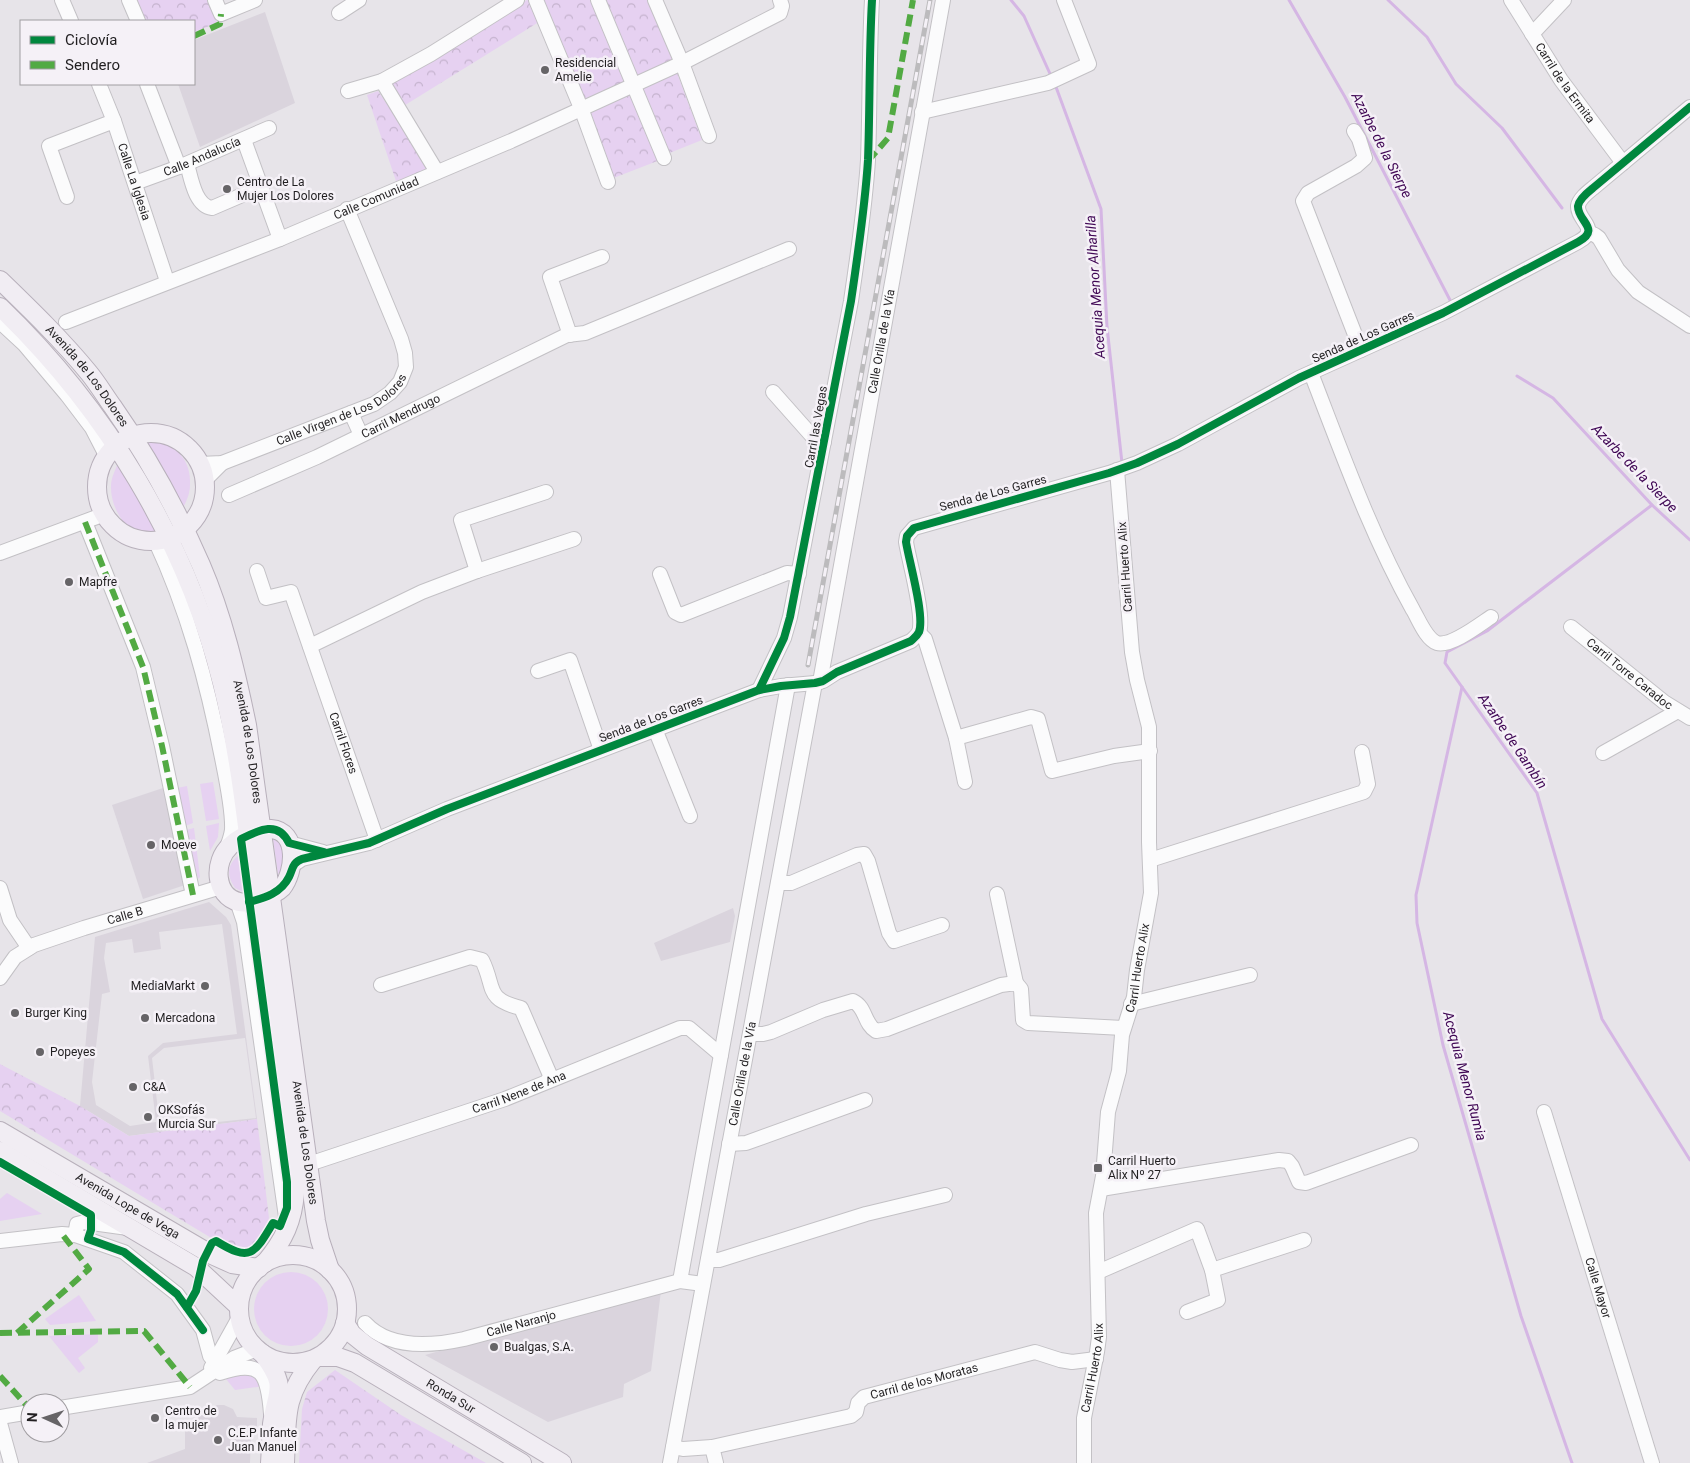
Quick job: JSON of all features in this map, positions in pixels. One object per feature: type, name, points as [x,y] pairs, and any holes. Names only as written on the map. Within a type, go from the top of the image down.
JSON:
[{"type":"main road","name":"Avenida de Los Dolores","points":[[0,280],[30,308],[90,374],[133,436],[156,474],[184,529],[210,588],[235,669],[247,725],[255,833],[264,897],[309,1164],[318,1230],[330,1270]]},
{"type":"main road","name":"Avenida de Los Dolores","points":[[0,307],[56,366],[89,407],[111,451],[196,598],[222,684],[236,757],[255,833]]},
{"type":"main road","points":[[153,433],[168,435],[181,442],[192,452],[202,472],[204,496],[199,512],[184,529],[162,539],[143,540],[121,531],[105,514],[99,500],[100,470],[111,451],[133,436],[153,433]]},
{"type":"main road","points":[[276,829],[284,835],[289,843],[293,865],[289,877],[280,890],[246,902],[237,902],[228,897],[221,886],[219,868],[220,860],[225,851],[233,843],[255,833],[276,829]]},
{"type":"main road","name":"Avenida de Los Dolores","points":[[262,1265],[277,1248],[287,1229],[293,1211],[295,1192],[264,897]]},
{"type":"main road","name":"Avenida Lope de Vega","points":[[0,1131],[212,1255],[232,1264],[262,1265]]},
{"type":"main road","name":"Avenida Lope de Vega","points":[[0,1151],[196,1267],[240,1312]]},
{"type":"main road","points":[[270,1463],[272,1426],[280,1389],[275,1371],[246,1334],[240,1312],[242,1292],[249,1279],[262,1265],[283,1256],[300,1255],[316,1260],[330,1270],[340,1281],[345,1294],[347,1309],[345,1323],[336,1343],[316,1358],[298,1379],[291,1396],[288,1410],[285,1463]]},
{"type":"main road","name":"Ronda Sur","points":[[345,1323],[352,1334],[367,1346],[562,1463]]},
{"type":"main road","points":[[260,1352],[274,1360],[286,1363],[298,1363],[316,1358]]},
{"type":"main road","name":"Ronda Sur","points":[[316,1358],[338,1357],[355,1363],[522,1463]]},
{"type":"street","points":[[62,0],[71,20]]},
{"type":"street","points":[[129,0],[138,20]]},
{"type":"street","points":[[215,0],[221,14],[255,0]]},
{"type":"street","points":[[339,13],[358,0]]},
{"type":"street","points":[[348,91],[382,81],[431,54],[517,0]]},
{"type":"street","points":[[536,0],[581,108],[608,182]]},
{"type":"street","points":[[598,0],[664,158]]},
{"type":"street","points":[[655,0],[682,63],[709,136]]},
{"type":"street","name":"Calle Comunidad","points":[[66,322],[280,239],[511,141],[682,63],[780,12],[782,6],[780,0]]},
{"type":"street","name":"Carril las Vegas","points":[[759,690],[784,638],[799,574],[852,292],[859,249],[868,161],[872,0]]},
{"type":"street","name":"Calle Orilla de la Vía","points":[[670,1463],[778,883],[818,683],[943,0]]},
{"type":"street","points":[[922,112],[1048,83],[1089,64],[1064,0]]},
{"type":"street","name":"Carril de la Ermita","points":[[1511,0],[1561,80],[1623,164]]},
{"type":"street","points":[[1532,34],[1564,0]]},
{"type":"street","points":[[382,81],[437,172]]},
{"type":"street","name":"Calle La Iglesia","points":[[98,85],[114,121],[167,282]]},
{"type":"street","points":[[147,85],[200,202],[212,208],[261,187]]},
{"type":"street","points":[[1690,107],[1593,188],[1579,202],[1579,210],[1588,228],[1588,232],[1599,238],[1618,270],[1638,292],[1690,326]]},
{"type":"street","points":[[67,197],[49,146],[114,121]]},
{"type":"street","name":"Calle Andalucía","points":[[135,183],[244,140],[269,128]]},
{"type":"street","points":[[1354,130],[1365,158],[1356,166],[1308,193],[1303,201],[1361,350]]},
{"type":"street","points":[[244,140],[280,239]]},
{"type":"street","name":"Calle Virgen de Los Dolores","points":[[202,472],[374,404],[390,393],[400,382],[406,368],[401,339],[347,209]]},
{"type":"street","name":"Senda de Los Garres","points":[[324,852],[352,848],[377,840],[447,809],[759,690],[788,685],[818,683],[837,672],[911,641],[919,633],[920,611],[906,542],[910,531],[920,525],[1118,470],[1178,444],[1311,373],[1467,300],[1582,240],[1588,232]]},
{"type":"street","name":"Carril Mendrugo","points":[[229,495],[317,457],[570,335],[585,333],[789,249]]},
{"type":"street","points":[[570,335],[550,277],[602,257]]},
{"type":"street","points":[[0,322],[24,344],[111,451]]},
{"type":"street","points":[[1311,373],[1356,488],[1391,569],[1426,632],[1435,642],[1444,644],[1454,640],[1491,617]]},
{"type":"street","points":[[774,392],[812,436],[817,441],[824,442]]},
{"type":"street","points":[[351,413],[361,436]]},
{"type":"street","name":"Carril Huerto Alix","points":[[1084,1463],[1083,1427],[1096,1359],[1098,1337],[1098,1272],[1095,1222],[1101,1189],[1108,1112],[1119,1071],[1123,1028],[1131,1004],[1150,902],[1150,751],[1148,719],[1137,680],[1132,652],[1118,470]]},
{"type":"street","points":[[478,571],[461,520],[546,492]]},
{"type":"street","points":[[0,553],[105,514]]},
{"type":"street","points":[[85,522],[143,667],[162,746],[193,895]]},
{"type":"street","points":[[162,539],[173,580],[201,665],[214,717],[232,825],[231,836],[225,851]]},
{"type":"street","points":[[310,646],[422,592],[574,539]]},
{"type":"street","name":"Carril Flores","points":[[258,570],[266,598],[291,592],[377,840]]},
{"type":"street","points":[[660,574],[675,612],[681,615],[786,573],[799,574]]},
{"type":"street","name":"Carril Torre Caradoc","points":[[1571,627],[1664,702],[1690,718]]},
{"type":"street","points":[[919,633],[925,639],[956,738],[965,782]]},
{"type":"street","points":[[538,671],[570,660],[601,750]]},
{"type":"street","name":"Calle Orilla de la Vía","points":[[680,1281],[788,685]]},
{"type":"street","points":[[1603,753],[1678,710]]},
{"type":"street","points":[[956,738],[1030,717],[1038,719],[1052,771],[1114,756],[1150,751]]},
{"type":"street","points":[[655,729],[690,816]]},
{"type":"street","points":[[1150,860],[1364,792],[1368,784],[1362,752]]},
{"type":"street","points":[[289,843],[324,852]]},
{"type":"street","points":[[293,865],[302,858],[324,852]]},
{"type":"street","points":[[778,883],[791,883],[857,855],[864,854],[868,861],[889,933],[894,941],[942,925]]},
{"type":"street","name":"Calle B","points":[[29,948],[84,928],[221,886]]},
{"type":"street","points":[[0,888],[10,920],[29,948],[16,957],[0,978]]},
{"type":"street","points":[[997,894],[1016,983],[1021,989],[1023,1020],[1028,1023],[1123,1028]]},
{"type":"street","points":[[237,902],[244,922],[282,1197],[286,1211],[287,1229]]},
{"type":"street","points":[[381,985],[470,958],[482,960],[488,971],[491,990],[500,1001],[521,1008],[550,1075],[548,1081]]},
{"type":"street","points":[[1131,1004],[1250,975]]},
{"type":"street","points":[[750,1034],[770,1032],[853,1000],[860,1004],[870,1028],[876,1031],[887,1029],[1001,985],[1016,983]]},
{"type":"street","name":"Carril Nene de Ana","points":[[309,1164],[505,1099],[680,1028],[688,1028],[721,1055]]},
{"type":"street","points":[[730,1144],[746,1143],[865,1100]]},
{"type":"street","name":"Calle Mayor","points":[[1544,1112],[1652,1463]]},
{"type":"street","points":[[1101,1189],[1279,1160],[1288,1161],[1299,1182],[1306,1183],[1411,1145]]},
{"type":"street","points":[[708,1260],[719,1260],[866,1214],[945,1195]]},
{"type":"street","points":[[75,1235],[78,1224],[85,1222],[131,1228]]},
{"type":"street","points":[[1098,1272],[1197,1229],[1212,1270],[1218,1300],[1187,1312]]},
{"type":"street","points":[[0,1241],[62,1234],[75,1235],[124,1252],[176,1294],[203,1330],[210,1356],[215,1362]]},
{"type":"street","points":[[1212,1270],[1304,1240]]},
{"type":"street","points":[[680,1281],[703,1284]]},
{"type":"street","name":"Calle Naranjo","points":[[365,1323],[381,1335],[408,1343],[434,1345],[464,1339],[680,1281]]},
{"type":"street","points":[[206,1378],[240,1312]]},
{"type":"street","points":[[203,1330],[227,1338]]},
{"type":"street","points":[[70,1406],[190,1388],[234,1358],[260,1352]]},
{"type":"street","name":"Carril de los Moratas","points":[[673,1447],[712,1447],[851,1416],[856,1412],[858,1403],[864,1397],[1035,1352],[1072,1362],[1096,1359]]},
{"type":"street","points":[[206,1378],[241,1366],[257,1370],[264,1377],[267,1386],[272,1426]]},
{"type":"street","points":[[0,1417],[20,1414]]},
{"type":"street","points":[[0,1423],[10,1463]]},
{"type":"street","points":[[712,1447],[716,1463]]},
{"type":"shaded area","points":[[265,12],[295,103],[200,147],[178,85],[195,85],[195,40]]},
{"type":"shaded area","name":"Moeve","points":[[163,788],[185,885],[143,899],[112,805]]},
{"type":"shaded area","points":[[209,902],[226,917],[231,925],[257,1119],[129,1136],[80,1106],[95,937]],"holes":[[[222,924],[237,1034],[163,1043],[148,1056],[156,1122],[130,1126],[96,1105],[92,1082],[102,994],[110,992],[104,958],[106,943],[132,939],[134,953],[161,949],[159,932]],[[245,1038],[256,1118],[160,1128],[152,1058],[164,1048]]]},
{"type":"shaded area","points":[[733,908],[735,916],[730,942],[661,961],[654,943]]},
{"type":"shaded area","points":[[661,1291],[651,1371],[624,1384],[623,1397],[548,1422],[425,1355]]},
{"type":"shaded area","name":"C.E.P Infante Juan Manuel","points":[[217,1405],[224,1405],[233,1409],[237,1417],[257,1418],[257,1431],[251,1431],[250,1463],[147,1463],[185,1449],[185,1428],[199,1428],[198,1415],[206,1415],[208,1411]]},
{"type":"green space","points":[[136,0],[208,0],[217,23],[195,32],[195,20],[144,20]]},
{"type":"green space","points":[[527,0],[533,0],[542,20],[402,107],[390,83]]},
{"type":"green space","points":[[542,0],[592,0],[626,81],[584,101]]},
{"type":"green space","points":[[604,0],[648,0],[674,59],[637,77]]},
{"type":"green space","points":[[677,73],[702,140],[667,154],[640,89]]},
{"type":"green space","points":[[378,91],[431,169],[396,181],[367,95]]},
{"type":"green space","points":[[633,92],[660,160],[611,179],[586,110]]},
{"type":"green space","points":[[149,440],[158,441],[173,448],[180,454],[188,468],[190,485],[183,508],[146,442]]},
{"type":"green space","points":[[118,463],[157,533],[147,535],[138,533],[124,522],[118,513],[114,504],[111,486],[112,477]]},
{"type":"green space","points":[[213,782],[219,819],[206,821],[200,784]]},
{"type":"green space","points":[[187,786],[193,823],[185,826],[177,788]]},
{"type":"green space","points":[[219,823],[218,837],[210,851],[206,826]]},
{"type":"green space","points":[[194,828],[200,877],[198,879],[186,830]]},
{"type":"green space","points":[[273,839],[281,845],[283,853],[281,872],[278,874]]},
{"type":"green space","points":[[240,854],[245,893],[235,888],[229,874],[232,862]]},
{"type":"green space","points":[[0,1064],[80,1106],[129,1136],[257,1119],[269,1218],[260,1240],[254,1247],[245,1252],[223,1245],[0,1111]]},
{"type":"green space","points":[[7,1193],[42,1214],[0,1221],[0,1199]]},
{"type":"green space","points":[[291,1272],[312,1278],[322,1288],[328,1309],[322,1330],[312,1340],[291,1346],[270,1340],[260,1330],[254,1309],[260,1288],[270,1278]]},
{"type":"green space","points":[[79,1295],[96,1321],[50,1325],[45,1319]]},
{"type":"green space","points":[[98,1334],[98,1342],[78,1358],[85,1368],[79,1373],[49,1336]]},
{"type":"green space","points":[[335,1370],[401,1415],[486,1463],[299,1463],[302,1409],[307,1392]]},
{"type":"green space","points":[[250,1371],[264,1386],[235,1390],[226,1379],[232,1373]]},
{"type":"waterway","name":"Acequia Menor Alharilla","points":[[1011,0],[1024,16],[1051,76]]},
{"type":"waterway","name":"Azarbe de la Sierpe","points":[[1289,0],[1345,97],[1451,302]]},
{"type":"waterway","points":[[1388,0],[1427,37],[1456,84],[1502,128],[1562,208]]},
{"type":"waterway","name":"Acequia Menor Alharilla","points":[[1056,87],[1101,209],[1107,327],[1122,463]]},
{"type":"waterway","name":"Azarbe de la Sierpe","points":[[1517,376],[1553,398],[1652,505],[1690,540]]},
{"type":"waterway","name":"Azarbe de Gambín","points":[[1652,505],[1487,631],[1447,652],[1445,663],[1537,793],[1602,1019],[1690,1160]]},
{"type":"waterway","name":"Acequia Menor Rumia","points":[[1462,687],[1416,895],[1417,923],[1443,1045],[1521,1316],[1572,1463]]},
{"type":"railway","points":[[808,665],[930,0]]},
{"type":"marked path","points":[[868,161],[888,138],[913,0]]},
{"type":"marked path","points":[[195,36],[220,24],[221,14]]},
{"type":"marked path","points":[[85,522],[143,667],[162,746],[193,895]]},
{"type":"marked path","points":[[17,1333],[89,1269],[62,1234]]},
{"type":"marked path","points":[[0,1333],[144,1331],[190,1387]]},
{"type":"marked path","points":[[0,1376],[20,1398]]},
{"type":"cycle path","points":[[759,690],[784,638],[790,617],[851,301],[868,160],[872,0]]},
{"type":"cycle path","points":[[249,902],[267,897],[282,887],[286,883],[295,864],[302,859],[369,843],[447,809],[759,690],[823,681],[837,672],[911,641],[919,632],[920,624],[918,602],[906,542],[907,536],[914,528],[1109,473],[1137,463],[1178,444],[1299,378],[1443,313],[1578,242],[1588,233],[1587,225],[1581,216],[1578,206],[1582,198],[1690,107]]},
{"type":"cycle path","points":[[187,1307],[196,1291],[203,1261],[212,1243],[216,1241],[237,1252],[250,1252],[261,1242],[273,1223],[280,1226],[287,1208],[287,1182],[241,839],[261,830],[274,829],[285,836],[289,843],[324,852]]},
{"type":"cycle path","points":[[0,1162],[91,1215],[91,1230],[88,1239],[124,1252],[177,1294],[203,1330]]},
{"type":"place","name":"Residencial Amelie","points":[[545,70]]},
{"type":"place","name":"Centro de La Mujer Los Dolores","points":[[227,189]]},
{"type":"place","name":"Mapfre","points":[[69,582]]},
{"type":"place","name":"Moeve","points":[[151,845]]},
{"type":"place","name":"MediaMarkt","points":[[205,986]]},
{"type":"place","name":"Burger King","points":[[15,1013]]},
{"type":"place","name":"Mercadona","points":[[145,1018]]},
{"type":"place","name":"Popeyes","points":[[40,1052]]},
{"type":"place","name":"C&A","points":[[133,1087]]},
{"type":"place","name":"OKSofás Murcia Sur","points":[[148,1117]]},
{"type":"place","name":"Carril Huerto Alix Nº 27","points":[[1098,1168]]},
{"type":"place","name":"Bualgas, S.A.","points":[[494,1347]]},
{"type":"place","name":"Centro de la mujer","points":[[155,1418]]},
{"type":"place","name":"C.E.P Infante Juan Manuel","points":[[218,1440]]}]
